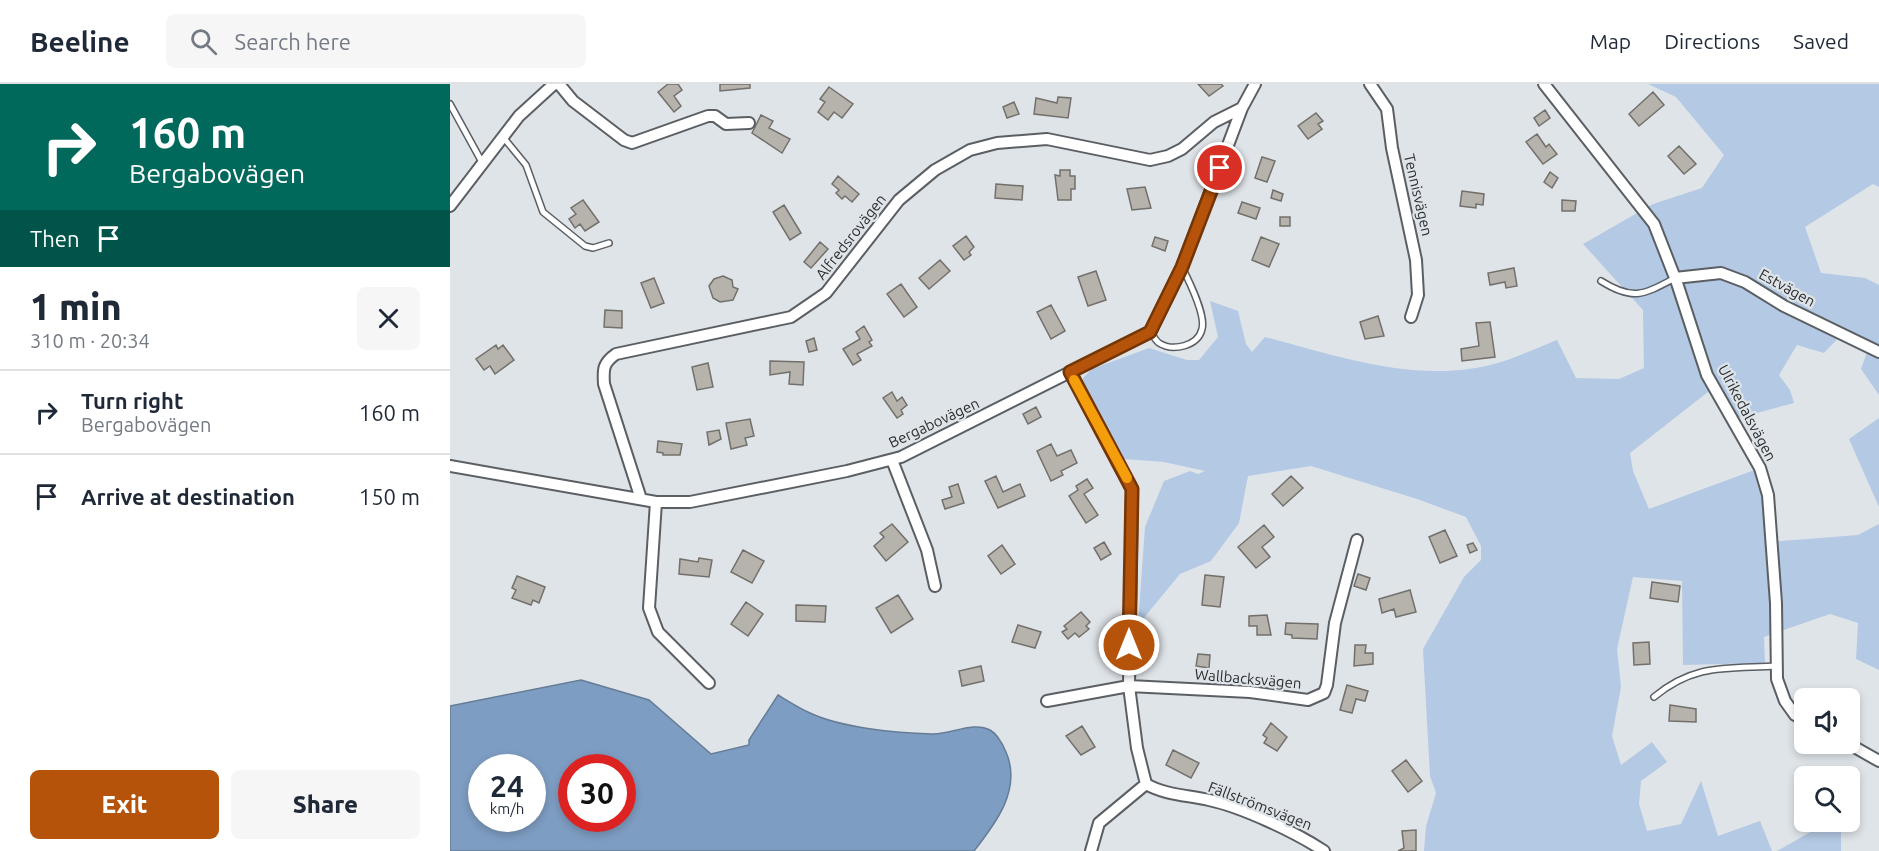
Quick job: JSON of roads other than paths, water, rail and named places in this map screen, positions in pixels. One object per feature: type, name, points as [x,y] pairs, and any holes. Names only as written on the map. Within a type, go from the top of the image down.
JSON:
[{"type":"street","points":[[450,206],[483,166],[519,116],[554,84]]},
{"type":"street","points":[[559,84],[573,101],[624,140],[632,143],[708,116],[716,116],[726,124],[749,123]]},
{"type":"street","points":[[1150,332],[1182,267],[1242,108],[1255,84]]},
{"type":"street","name":"Tennisvägen","points":[[1370,84],[1387,109],[1392,147],[1416,260],[1418,295],[1410,317]]},
{"type":"street","name":"Ulrikedalsvägen","points":[[1544,84],[1654,224],[1675,278],[1707,375],[1748,442],[1760,468],[1768,495],[1776,603],[1777,680],[1785,701],[1794,714]]},
{"type":"street","name":"Alfredsrovägen","points":[[641,499],[604,384],[603,369],[608,359],[616,354],[791,317],[826,293],[899,200],[935,170],[970,150],[997,143],[1047,139],[1150,160],[1168,156],[1182,149],[1214,122],[1242,108]]},
{"type":"street","name":"Estvägen","points":[[1675,278],[1721,273],[1879,352]]},
{"type":"street","name":"Bergabovägen","points":[[450,466],[656,502],[690,502],[892,460],[1150,332]]},
{"type":"street","points":[[1070,372],[1132,489],[1129,686],[1137,748],[1146,784],[1099,823],[1091,851]]},
{"type":"street","points":[[892,460],[927,550],[935,586]]},
{"type":"street","points":[[656,502],[649,608],[658,632],[709,683]]},
{"type":"street","name":"Wallbacksvägen","points":[[1047,700],[1129,686],[1250,692],[1294,700],[1317,698],[1324,693],[1327,685],[1335,623],[1357,540]]},
{"type":"street","points":[[1860,750],[1879,761]]},
{"type":"street","name":"Fällströmsvägen","points":[[1146,784],[1159,791],[1211,800],[1273,825],[1324,851]]},
{"type":"lane","points":[[450,104],[483,166]]},
{"type":"lane","points":[[503,136],[526,165],[543,212],[585,246],[593,248],[609,243]]},
{"type":"lane","points":[[1150,332],[1158,343],[1173,347],[1187,345],[1198,338],[1203,327],[1192,287],[1182,267]]},
{"type":"lane","points":[[1601,281],[1628,295],[1652,290],[1675,278]]},
{"type":"lane","points":[[1654,697],[1686,676],[1704,669],[1777,666]]}]
